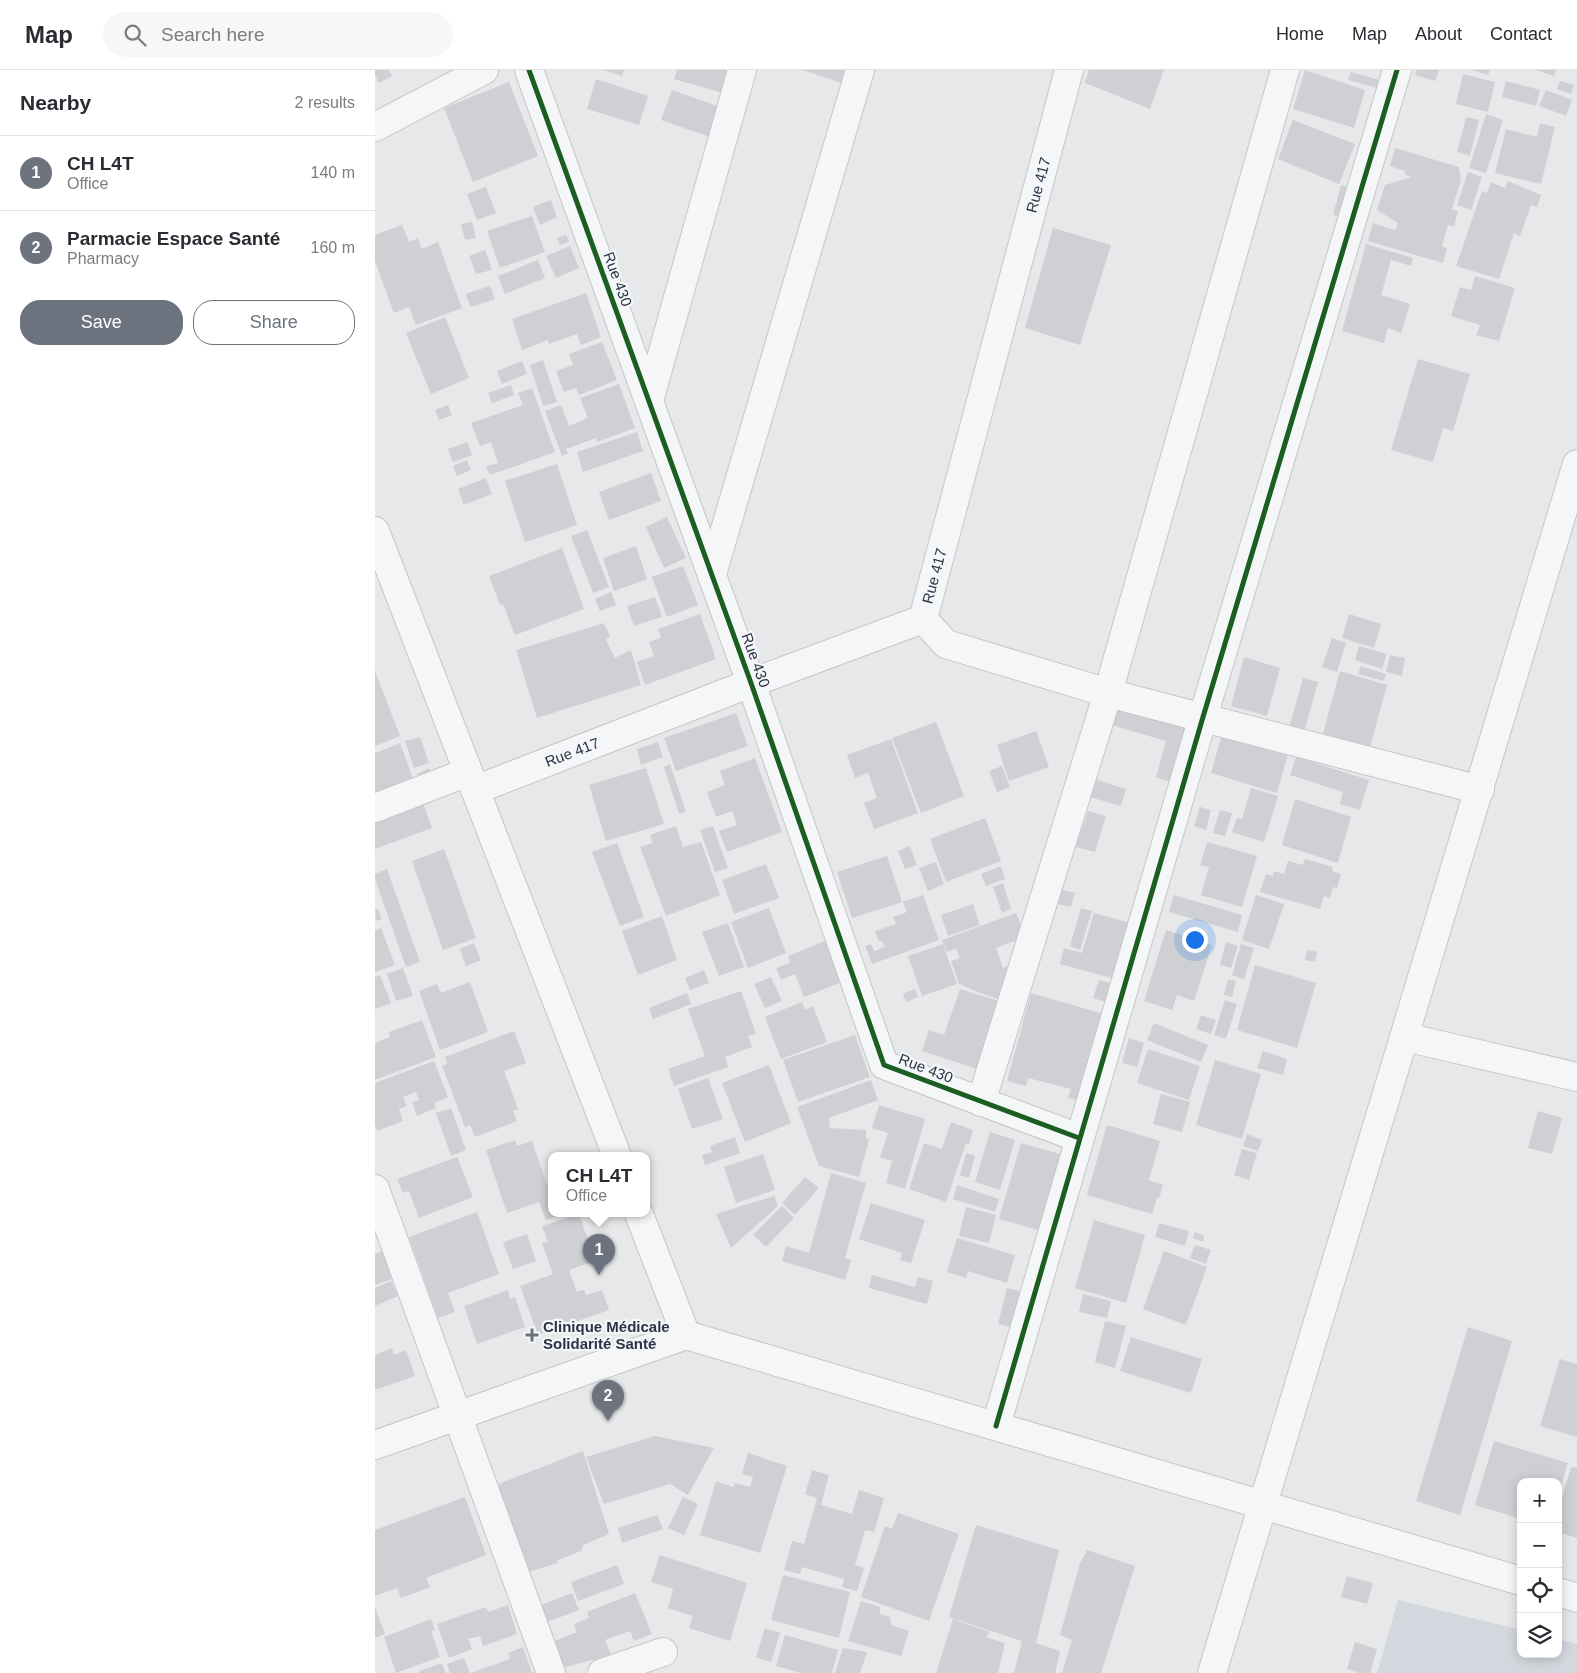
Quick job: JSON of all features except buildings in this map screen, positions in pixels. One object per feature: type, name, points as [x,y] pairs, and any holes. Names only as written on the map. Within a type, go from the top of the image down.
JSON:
[{"type":"street","points":[[375,127],[484,70]]},
{"type":"street","name":"Rue 430","points":[[529,70],[751,683],[884,1065],[1079,1138]]},
{"type":"street","points":[[649,401],[742,70]]},
{"type":"street","points":[[712,574],[860,70]]},
{"type":"street","name":"Rue 417","points":[[375,808],[472,781],[751,683],[923,619],[1069,70]]},
{"type":"street","points":[[981,1102],[1108,693],[1285,70]]},
{"type":"street","points":[[996,1426],[1203,717],[1397,70]]},
{"type":"street","points":[[1212,1673],[1577,464]]},
{"type":"street","points":[[375,531],[615,1152]]},
{"type":"street","points":[[923,619],[946,644],[1108,693],[1480,790]]},
{"type":"street","points":[[1405,1037],[1577,1078]]},
{"type":"street","points":[[375,1189],[551,1673]]},
{"type":"street","points":[[640,1217],[686,1335]]},
{"type":"street","points":[[375,1445],[686,1335],[1517,1580]]},
{"type":"street","points":[[1562,1593],[1577,1598]]},
{"type":"street","points":[[602,1673],[663,1652]]},
{"type":"shaded area","points":[[1398,1600],[1517,1629],[1517,1658],[1562,1658],[1562,1640],[1577,1644],[1577,1673],[1377,1673]]},
{"type":"cycle path","points":[[529,70],[751,683],[884,1065],[1079,1138]]},
{"type":"cycle path","points":[[996,1426],[1203,717],[1397,70]]},
{"type":"place","name":"CH L4T","points":[[599,1275]]},
{"type":"place","name":"Clinique Médicale Solidarité Santé","points":[[532,1335]]},
{"type":"place","name":"Parmacie Espace Santé","points":[[608,1421]]}]
